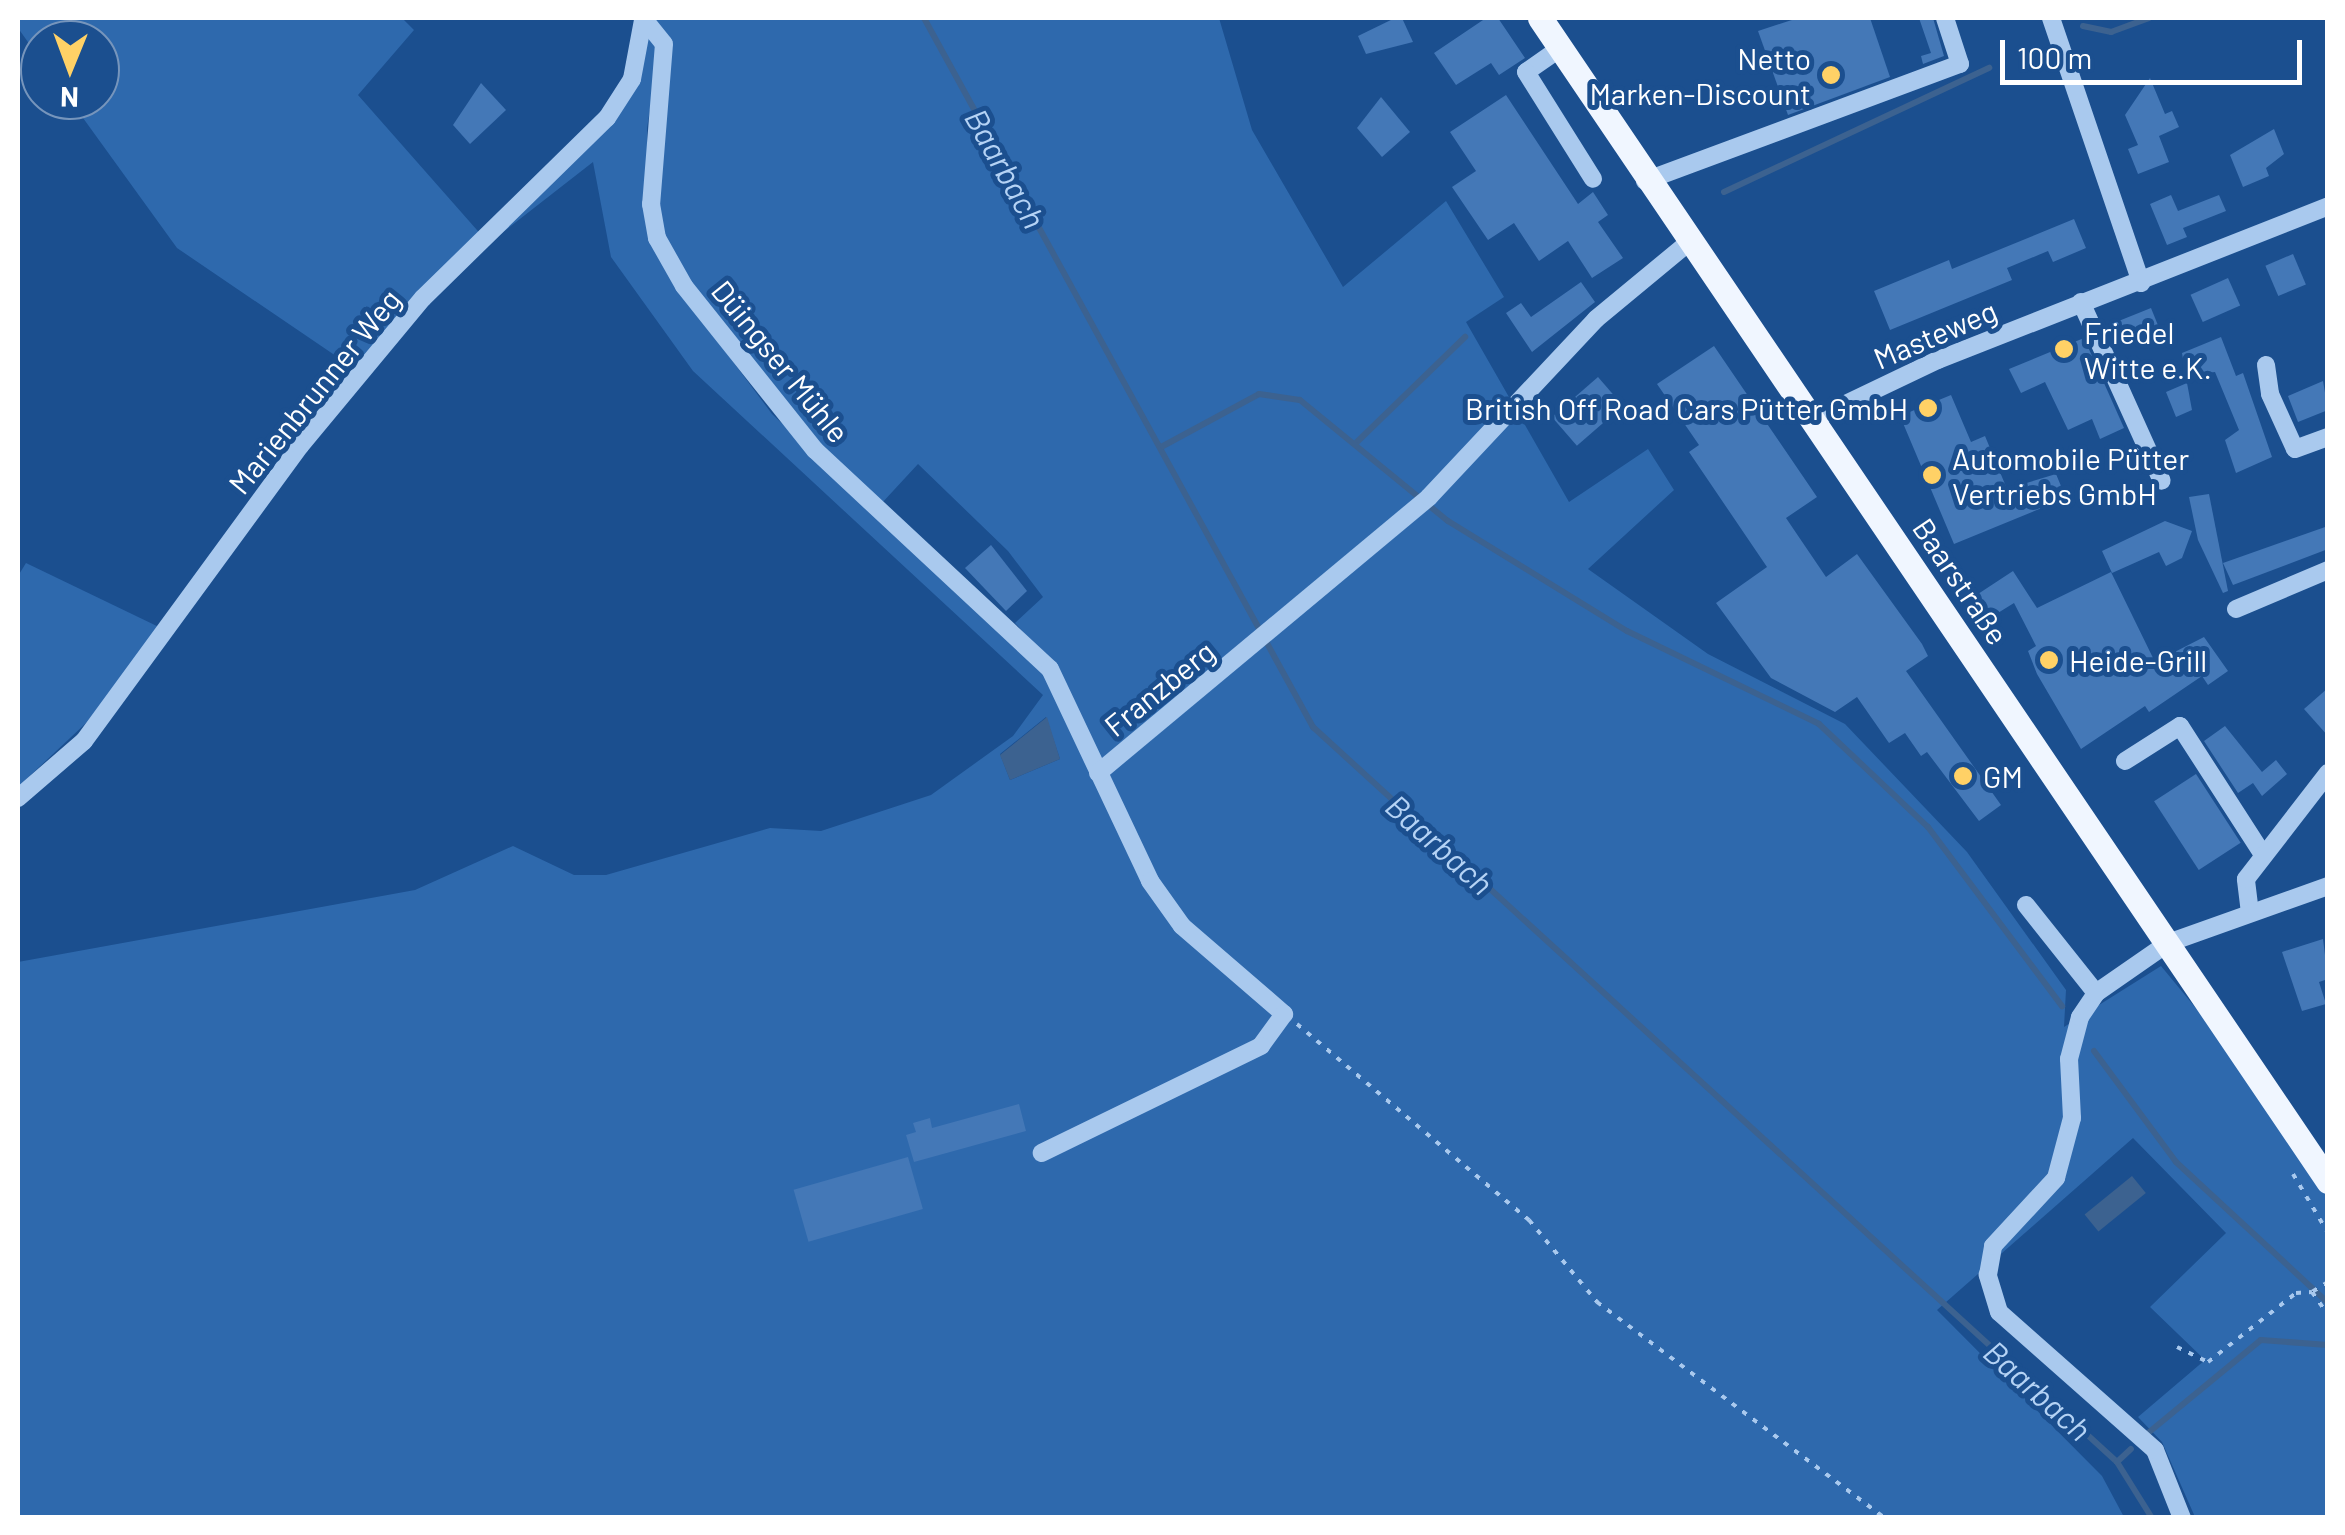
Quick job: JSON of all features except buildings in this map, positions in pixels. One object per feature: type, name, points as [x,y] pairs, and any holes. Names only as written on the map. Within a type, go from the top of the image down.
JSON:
[{"type":"main road","name":"Baarstraße","points":[[1540,18],[1645,181],[1812,420],[2328,1181]]},
{"type":"street","points":[[1645,181],[1960,64],[1946,18]]},
{"type":"street","points":[[2051,18],[2142,283]]},
{"type":"street","name":"Düingser Mühle","points":[[643,19],[664,44],[651,204],[657,238],[684,286],[815,450],[1050,670],[1098,773]]},
{"type":"street","name":"Marienbrunner Weg","points":[[18,798],[84,740],[300,446],[424,298],[607,118],[632,80],[643,19]]},
{"type":"street","points":[[1559,49],[1526,72],[1593,178]]},
{"type":"street","name":"Masteweg","points":[[1812,420],[2082,302],[2142,283],[2328,206]]},
{"type":"street","name":"Franzberg","points":[[1284,1014],[1182,926],[1150,880],[1098,773],[1422,503],[1596,319],[1688,243]]},
{"type":"street","points":[[2082,302],[2162,481]]},
{"type":"street","points":[[2266,365],[2270,394],[2296,450],[2328,436]]},
{"type":"street","points":[[2236,608],[2328,570]]},
{"type":"street","points":[[2125,761],[2180,726],[2262,853]]},
{"type":"street","points":[[2250,912],[2246,879],[2262,853],[2328,773]]},
{"type":"street","points":[[2182,1518],[2155,1450],[2023,1337],[1991,1298],[1993,1246],[2056,1178],[2072,1118],[2069,1059],[2080,1017],[2096,992],[2168,943],[2328,886]]},
{"type":"street","points":[[2026,905],[2096,992]]},
{"type":"street","points":[[1042,1152],[1261,1046],[1284,1014]]},
{"type":"path","points":[[1284,1014],[1529,1220],[1596,1302],[1885,1518]]},
{"type":"path","points":[[2177,1347],[2208,1362],[2296,1293],[2314,1290],[2328,1282]]},
{"type":"path","points":[[2314,1290],[2328,1315]]},
{"type":"path","points":[[2296,1518],[2309,1518]]},
{"type":"shaded area","points":[[18,18],[402,18],[414,30],[358,95],[484,238],[358,371],[177,248],[84,120],[120,120],[120,20],[20,20],[20,31]]},
{"type":"shaded area","points":[[643,18],[1219,18],[1252,130],[1343,287],[1446,201],[1504,297],[1466,322],[1569,502],[1648,449],[1674,490],[1588,569],[1708,654],[1845,724],[1967,852],[2066,990],[2064,1027],[2161,966],[2327,1167],[2327,1517],[2195,1517],[2162,1442],[2138,1417],[2205,1360],[2150,1307],[2226,1233],[2133,1138],[1937,1310],[2102,1476],[2124,1517],[18,1518],[18,962],[415,890],[513,846],[574,875],[606,875],[770,828],[821,831],[931,795],[1013,736],[1043,695],[693,371],[611,257],[593,162],[484,247],[610,124],[638,83],[647,28],[660,48],[647,128],[647,211],[655,244],[681,292],[772,414],[1048,675],[1122,837],[1129,834],[1069,695],[1052,664],[1015,623],[1043,597],[1008,551],[918,464],[881,504],[784,407],[778,410],[684,286],[657,238],[651,204],[664,44]],"holes":[[[1046,717],[1060,759],[1010,780],[1000,754]]]},
{"type":"shaded area","points":[[26,563],[161,628],[86,723],[18,787],[18,576]]},
{"type":"shaded area","points":[[1047,717],[1060,759],[1010,780],[1000,755]]},
{"type":"shaded area","points":[[2132,1176],[2146,1193],[2098,1231],[2085,1214]]},
{"type":"waterway","name":"Baarbach","points":[[924,18],[1313,727],[2117,1462],[2152,1518]]},
{"type":"waterway","points":[[2083,26],[2111,32],[2149,18]]},
{"type":"waterway","points":[[1724,192],[1989,68]]},
{"type":"waterway","points":[[1357,442],[1465,337]]},
{"type":"waterway","points":[[1163,446],[1259,394],[1300,400],[1448,521],[1627,631],[1819,724],[1928,827],[2062,1006]]},
{"type":"waterway","points":[[2094,1051],[2176,1162],[2328,1303]]},
{"type":"waterway","points":[[2148,1433],[2261,1340],[2328,1345]]},
{"type":"waterway","points":[[2117,1462],[2131,1449]]},
{"type":"place","name":"Netto Marken-Discount","points":[[1831,75]]},
{"type":"place","name":"Friedel Witte e.K.","points":[[2064,349]]},
{"type":"place","name":"British Off Road Cars Pütter GmbH","points":[[1928,408]]},
{"type":"place","name":"Automobile Pütter Vertriebs GmbH","points":[[1932,475]]},
{"type":"place","name":"Heide-Grill","points":[[2049,660]]},
{"type":"place","name":"GM","points":[[1963,776]]}]
